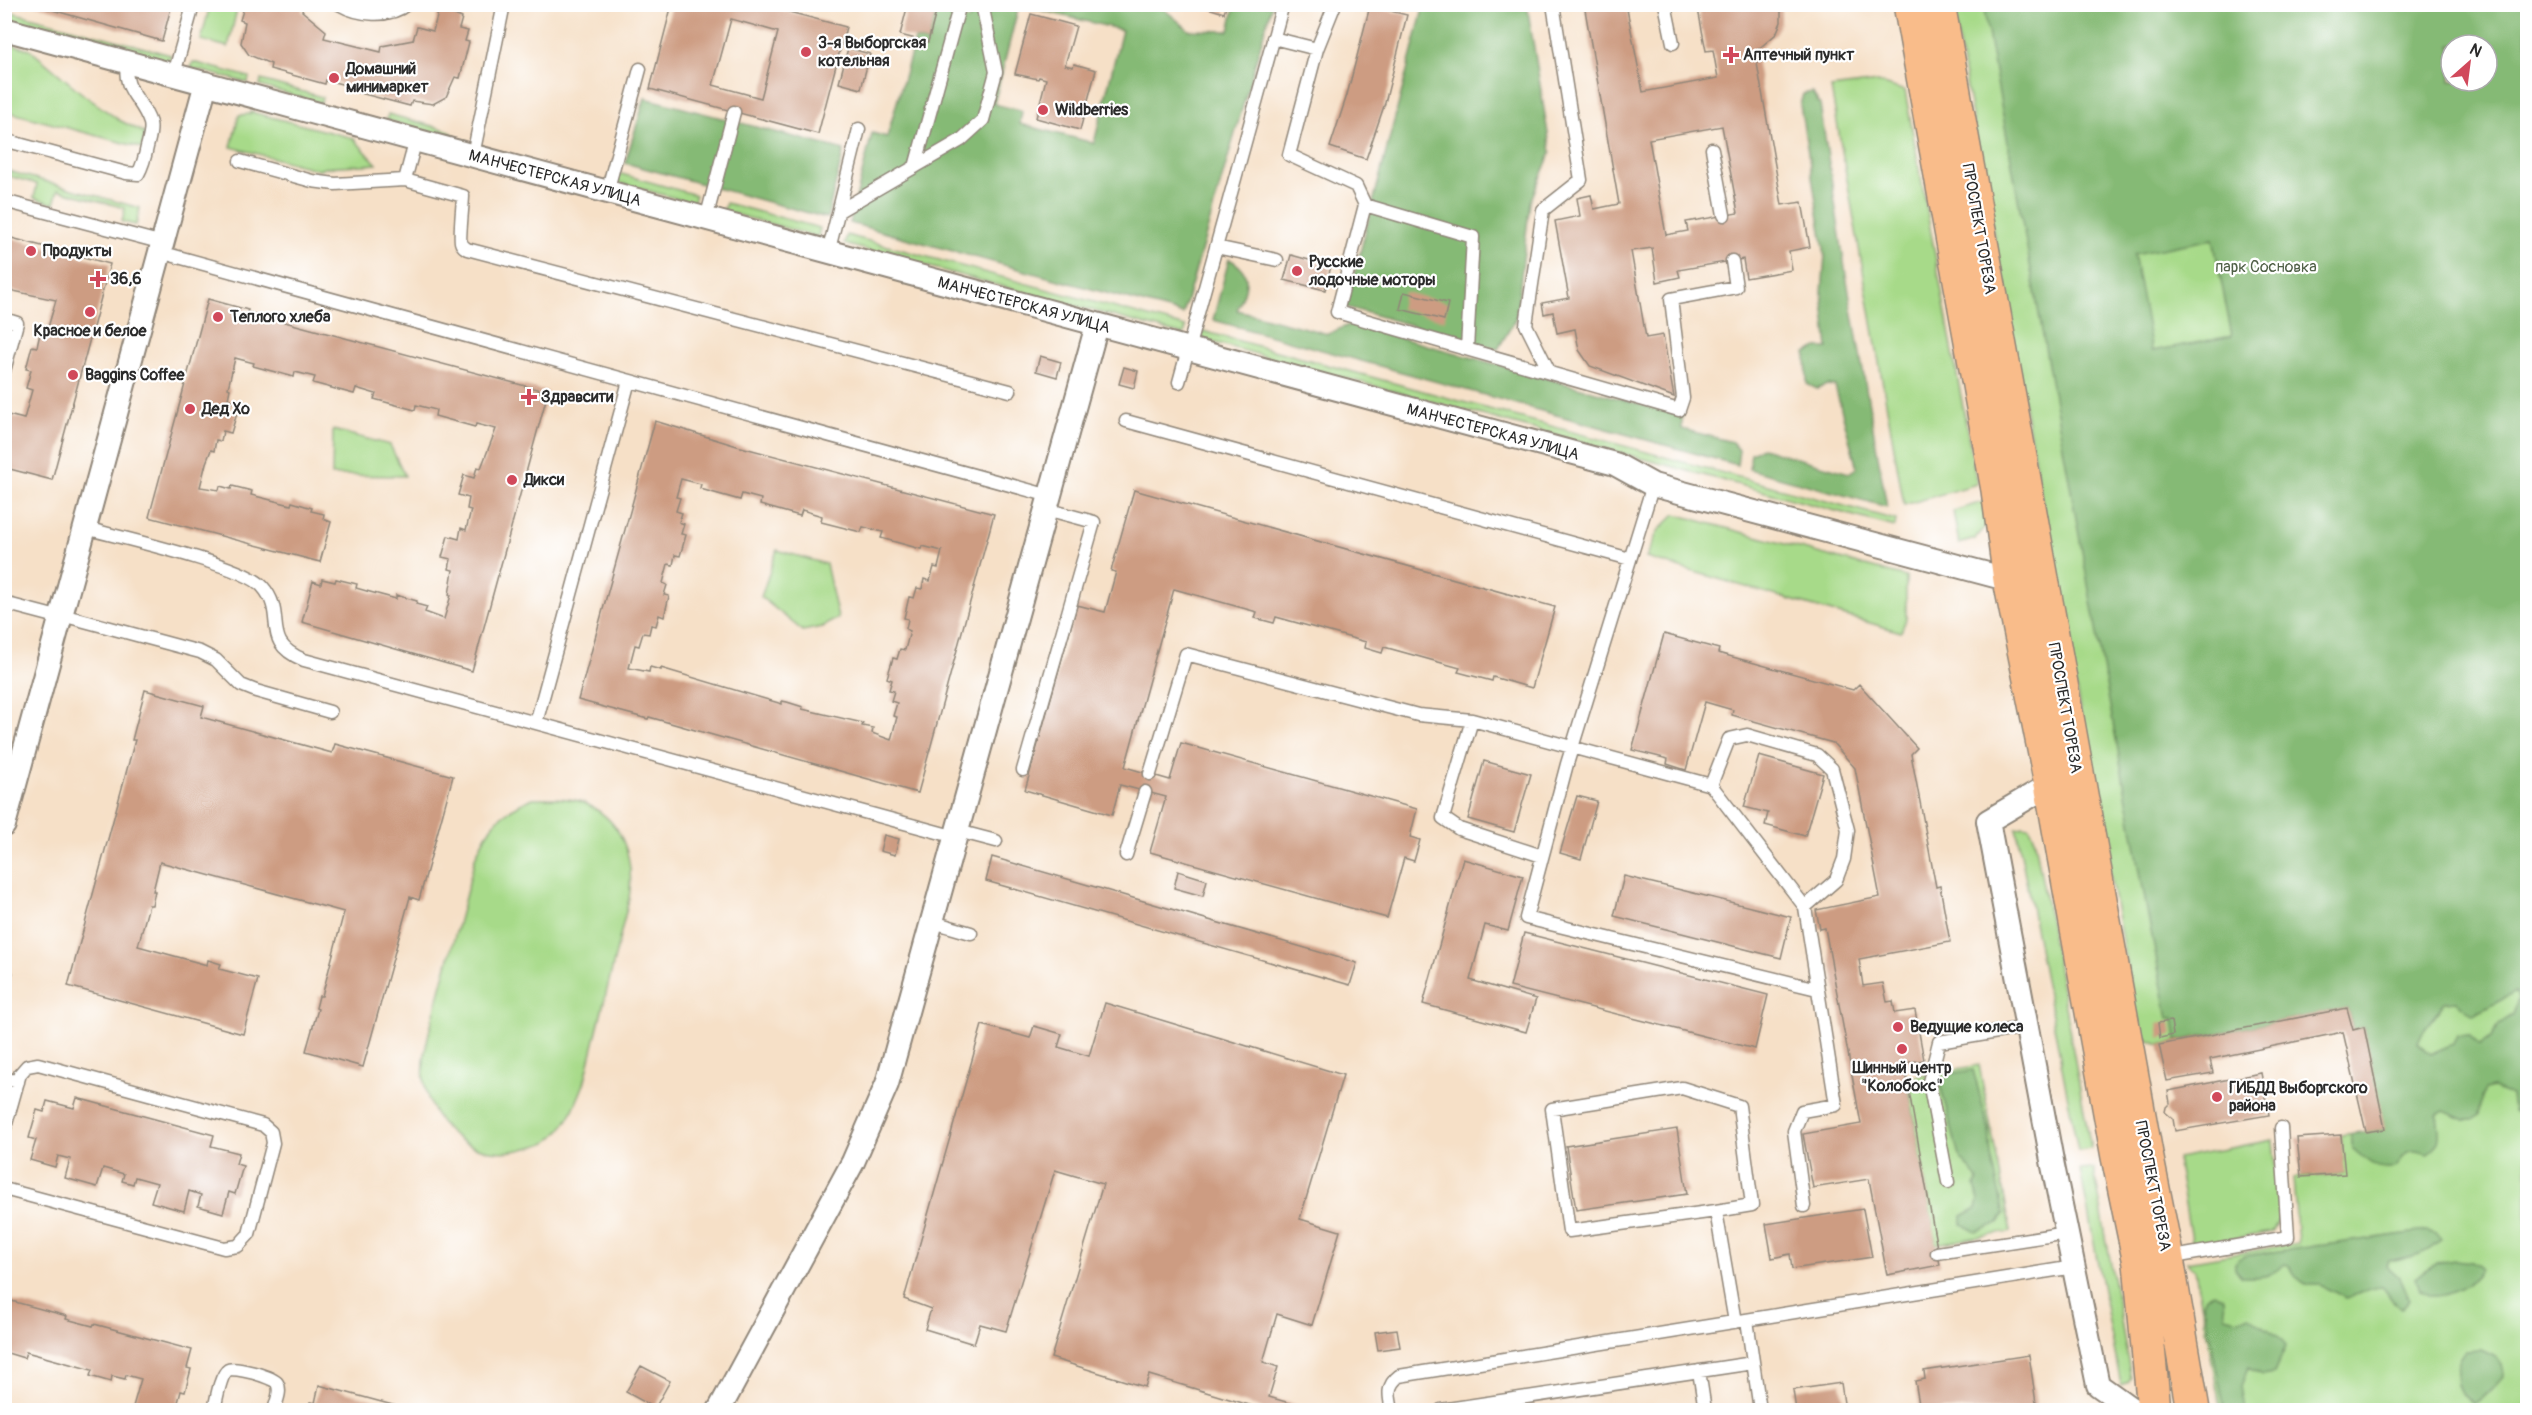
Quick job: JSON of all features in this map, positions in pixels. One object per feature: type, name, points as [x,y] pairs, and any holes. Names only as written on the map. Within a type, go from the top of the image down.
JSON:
[{"type":"main road","name":"ПРОСПЕКТ ТОРЕЗА","points":[[1910,4],[1998,490],[2025,577],[2145,1154],[2154,1261],[2154,1410]]},
{"type":"main road","name":"ПРОСПЕКТ ТОРЕЗА","points":[[1938,4],[2025,577],[2051,784],[2118,1157],[2154,1261],[2193,1410]]},
{"type":"street","name":"МАНЧЕСТЕРСКАЯ УЛИЦА","points":[[4,29],[1615,464],[1653,485],[2025,577]]},
{"type":"street","points":[[4,825],[206,83]]},
{"type":"street","points":[[719,1410],[853,1162],[870,1126],[898,1048],[1096,325]]},
{"type":"street","points":[[2051,784],[1988,821],[2098,1385],[2133,1410]]},
{"type":"lane","points":[[174,75],[191,13],[189,4]]},
{"type":"lane","points":[[339,4],[371,14],[400,10],[407,4]]},
{"type":"lane","points":[[915,167],[960,4]]},
{"type":"lane","points":[[839,211],[961,140],[983,120],[996,72],[982,4]]},
{"type":"lane","points":[[1179,382],[1283,4]]},
{"type":"lane","points":[[1335,4],[1317,49],[1289,155],[1356,186],[1365,205],[1337,312],[1679,410],[1683,398],[1671,299],[1736,286],[1732,261]]},
{"type":"lane","points":[[1550,372],[1526,325],[1544,210],[1581,180],[1553,4]]},
{"type":"lane","points":[[1665,4],[1673,43]]},
{"type":"lane","points":[[473,155],[500,6]]},
{"type":"lane","points":[[1273,39],[1317,49]]},
{"type":"lane","points":[[4,140],[126,173],[138,174],[143,166],[150,123],[128,85],[125,74],[128,62]]},
{"type":"lane","points":[[607,192],[640,69]]},
{"type":"lane","points":[[706,219],[734,112]]},
{"type":"lane","points":[[828,253],[859,129]]},
{"type":"lane","points":[[405,180],[416,139]]},
{"type":"lane","points":[[1712,149],[1724,215]]},
{"type":"lane","points":[[240,161],[312,181],[335,184],[405,180],[463,196],[463,223],[460,237],[461,244],[467,249],[1010,391]]},
{"type":"lane","points":[[4,201],[1048,502],[1094,522],[1023,770]]},
{"type":"lane","points":[[1365,205],[1473,237],[1467,349]]},
{"type":"lane","points":[[1216,247],[1277,260]]},
{"type":"lane","points":[[4,319],[17,323],[4,371]]},
{"type":"lane","points":[[536,723],[629,381]]},
{"type":"lane","points":[[1126,421],[1630,559]]},
{"type":"lane","points":[[1653,485],[1572,747],[1526,918],[1817,989]]},
{"type":"lane","points":[[85,528],[199,559],[254,579],[262,586],[274,604],[275,634],[281,645],[292,654],[536,723],[957,834],[996,841]]},
{"type":"lane","points":[[4,603],[200,652],[216,660],[241,685],[330,712]]},
{"type":"lane","points":[[1150,774],[1186,654],[1418,715],[1473,720],[1711,785],[1805,907],[1836,1105],[1802,1111],[1794,1131],[1804,1206]]},
{"type":"lane","points":[[1473,720],[1443,818],[1459,829],[1542,856]]},
{"type":"lane","points":[[1711,785],[1729,739],[1747,735],[1817,755],[1832,769],[1848,830],[1844,859],[1836,880],[1805,907]]},
{"type":"lane","points":[[1126,855],[1145,792]]},
{"type":"lane","points":[[933,922],[971,933]]},
{"type":"lane","points":[[1948,1182],[1929,1082],[1939,1042],[2027,1027]]},
{"type":"lane","points":[[4,1131],[20,1074],[27,1066],[38,1064],[263,1125],[271,1132],[273,1143],[249,1234],[238,1246],[224,1248],[4,1189]]},
{"type":"lane","points":[[4,1078],[18,1082]]},
{"type":"lane","points":[[1682,1088],[1739,1106],[1752,1206],[1716,1211],[1569,1231],[1552,1109],[1682,1088]]},
{"type":"lane","points":[[2154,1261],[2288,1237],[2281,1128]]},
{"type":"lane","points":[[1716,1211],[1753,1363],[1760,1410]]},
{"type":"lane","points":[[1937,1253],[2067,1233]]},
{"type":"lane","points":[[1392,1410],[1389,1391],[1392,1382],[1399,1376],[2074,1267]]},
{"type":"lane","points":[[1441,1410],[1753,1363]]},
{"type":"lane","points":[[214,1410],[223,1376],[228,1370],[236,1369],[272,1379],[278,1384],[279,1391],[274,1410]]},
{"type":"lane","points":[[1699,1371],[1705,1410]]},
{"type":"green space","points":[[210,5],[238,5],[228,47],[201,40]]},
{"type":"green space","points":[[975,5],[1019,5],[1163,5],[1165,10],[1189,30],[1229,31],[1235,5],[1272,5],[1183,314],[850,223],[872,133],[887,137],[915,39],[928,42],[936,12],[969,20]],"holes":[[[1019,5],[1122,30],[1094,143],[1020,124],[1022,111],[994,104]]]},
{"type":"green space","points":[[1424,5],[1527,5],[1551,152],[1530,202],[1516,318],[1498,349],[1346,307]]},
{"type":"green space","name":"парк Сосновка","points":[[1952,5],[2527,5],[2527,1410],[2221,1410],[2195,1270],[2187,1262],[2298,1243],[2293,1178],[2344,1174],[2341,1135],[2384,1129],[2364,1027],[2353,1030],[2347,1008],[2159,1045],[2149,1041],[2138,1029]]},
{"type":"green space","name":"парк Сосновка","points":[[1983,5],[2527,5],[2527,1120],[2513,1111],[2511,1095],[2493,1088],[2485,1090],[2481,1098],[2479,1115],[2473,1120],[2465,1120],[2444,1111],[2437,1115],[2438,1141],[2429,1154],[2410,1151],[2404,1155],[2398,1165],[2387,1169],[2381,1168],[2353,1149],[2351,1134],[2384,1129],[2364,1027],[2353,1030],[2347,1008],[2177,1041],[2174,1018],[2168,1018]],"holes":[[[2213,239],[2232,336],[2152,351],[2134,254]],[[2516,992],[2518,999],[2513,1015],[2499,1024],[2492,1038],[2479,1045],[2469,1034],[2457,1035],[2453,1044],[2430,1054],[2418,1043],[2425,1028],[2445,1002],[2456,1001],[2473,1015]]]},
{"type":"green space","points":[[4,10],[171,55],[169,62],[5,18]]},
{"type":"green space","points":[[4,42],[29,49],[84,95],[119,120],[145,133],[142,148],[5,111]]},
{"type":"green space","points":[[193,62],[249,77],[248,83],[191,68]]},
{"type":"green space","points":[[261,80],[322,97],[321,103],[260,86]]},
{"type":"green space","points":[[1878,82],[1905,91],[1977,484],[1904,505],[1831,88]]},
{"type":"green space","points":[[1812,92],[1820,105],[1846,275],[1887,507],[1749,469],[1751,453],[1762,448],[1849,473],[1857,468],[1835,386],[1827,385],[1817,389],[1807,384],[1806,353],[1816,348],[1828,348],[1822,293],[1825,255],[1800,105],[1803,94]]},
{"type":"green space","points":[[645,98],[844,150],[827,218],[625,163]]},
{"type":"green space","points":[[251,112],[353,138],[377,164],[338,166],[319,170],[231,147],[239,115]]},
{"type":"green space","points":[[388,114],[447,130],[454,135],[445,136],[387,120]]},
{"type":"green space","points":[[5,170],[140,208],[136,225],[122,222],[125,208],[58,190],[54,204],[34,198],[37,184],[5,175]]},
{"type":"green space","points":[[618,173],[696,195],[693,203],[616,182]]},
{"type":"green space","points":[[726,203],[820,228],[818,237],[723,211]]},
{"type":"green space","points":[[847,235],[1186,327],[1184,335],[844,244]]},
{"type":"green space","points":[[1229,259],[1237,264],[1245,275],[1245,288],[1237,310],[1328,334],[1351,324],[1682,416],[1682,429],[1732,442],[1739,450],[1737,465],[1213,320]]},
{"type":"green space","points":[[1203,331],[1896,520],[1895,527],[1201,339]]},
{"type":"green space","points":[[333,430],[390,445],[405,476],[332,475]]},
{"type":"green space","points":[[1986,501],[1988,524],[1975,539],[1959,544],[1953,511]]},
{"type":"green space","points":[[1675,514],[1906,577],[1906,619],[1901,632],[1646,558],[1658,531]]},
{"type":"green space","points":[[777,550],[826,564],[838,618],[822,627],[803,631],[761,597]]},
{"type":"green space","points":[[533,798],[562,798],[579,801],[606,817],[623,840],[627,854],[630,868],[629,899],[584,1084],[570,1115],[561,1129],[547,1142],[509,1152],[491,1151],[474,1147],[446,1129],[428,1099],[424,1081],[424,1058],[475,858],[485,836],[497,821],[512,809]]},
{"type":"green space","points":[[2029,827],[2034,836],[2091,1149],[2078,1151],[2016,828]]},
{"type":"green space","points":[[1979,1065],[2011,1232],[1936,1244],[1907,1078]]},
{"type":"green space","points":[[1973,1070],[1989,1129],[1991,1156],[2004,1214],[1999,1223],[1976,1232],[1962,1224],[1962,1216],[1977,1208],[1979,1201],[1975,1186],[1978,1179],[1959,1156],[1939,1081],[1948,1074]]},
{"type":"green space","points":[[2273,1140],[2280,1217],[2272,1232],[2192,1246],[2177,1158]]},
{"type":"green space","points":[[2094,1169],[2131,1378],[2127,1383],[2121,1385],[2080,1170]]},
{"type":"green space","points":[[2426,1231],[2437,1234],[2441,1239],[2436,1245],[2410,1257],[2388,1261],[2386,1266],[2399,1278],[2409,1300],[2401,1308],[2383,1287],[2373,1288],[2346,1298],[2320,1285],[2304,1283],[2295,1276],[2290,1266],[2285,1264],[2261,1277],[2242,1277],[2235,1269],[2235,1263],[2243,1256]]},
{"type":"green space","points":[[2455,1260],[2472,1262],[2481,1270],[2467,1285],[2445,1294],[2432,1296],[2420,1290],[2416,1278],[2424,1270]]},
{"type":"green space","points":[[2213,1293],[2224,1298],[2225,1316],[2237,1319],[2249,1316],[2283,1340],[2286,1346],[2274,1373],[2263,1375],[2248,1368],[2241,1386],[2245,1410],[2225,1410],[2203,1303],[2206,1296]]},
{"type":"green space","points":[[2482,1350],[2498,1359],[2504,1376],[2475,1403],[2460,1392],[2457,1370],[2460,1359],[2466,1351]]},
{"type":"building","points":[[31,4],[172,4],[162,41]]},
{"type":"building","points":[[245,4],[304,4],[302,11],[326,31],[324,38],[381,52],[382,46],[413,40],[417,27],[433,31],[439,9],[462,18],[459,29],[468,31],[465,41],[469,42],[460,78],[455,77],[446,97],[433,104],[412,101],[410,106],[356,92],[357,88],[326,80],[325,84],[270,69],[271,64],[249,55],[241,43],[245,22],[240,20]]},
{"type":"building","name":"3-я Выборгская котельная","points":[[672,4],[759,4],[846,27],[818,134],[650,89]],"holes":[[[731,19],[778,32],[761,98],[713,85]]]},
{"type":"building","points":[[908,4],[936,12],[928,42],[900,35]]},
{"type":"building","points":[[1195,4],[1227,4],[1224,13]]},
{"type":"building","points":[[1584,4],[1626,4],[1643,92],[1718,78],[1713,50],[1706,51],[1697,4],[1781,4],[1781,22],[1776,34],[1755,52],[1782,205],[1802,202],[1810,247],[1789,251],[1792,270],[1746,278],[1743,259],[1678,270],[1680,277],[1657,282],[1652,248],[1631,251],[1646,338],[1663,335],[1674,397],[1590,366],[1579,350],[1575,329],[1557,333],[1553,312],[1544,314],[1542,303],[1569,298],[1555,221],[1580,216],[1577,198],[1591,195],[1594,209],[1619,204]],"holes":[[[1722,126],[1738,213],[1686,222],[1688,231],[1666,235],[1649,139]]]},
{"type":"building","points":[[1370,6],[1407,15],[1385,103],[1366,159],[1330,147],[1347,95]]},
{"type":"building","points":[[1031,14],[1076,26],[1065,65],[1073,67],[1074,64],[1096,70],[1080,130],[1036,118],[1046,79],[1015,74]]},
{"type":"building","points":[[848,48],[870,54],[861,89],[839,83]]},
{"type":"building","points":[[4,236],[110,264],[52,480],[6,468],[8,462],[4,461],[4,414],[24,419],[32,390],[26,388],[31,370],[26,369],[32,346],[37,347],[41,329],[47,331],[56,300],[4,289]]},
{"type":"building","points":[[1291,255],[1331,266],[1325,290],[1284,280]]},
{"type":"building","points":[[1404,292],[1448,303],[1444,320],[1400,309]]},
{"type":"building","points":[[208,299],[248,310],[247,312],[548,392],[472,671],[302,622],[313,581],[321,584],[322,579],[335,582],[336,579],[357,584],[356,588],[370,592],[396,599],[396,595],[417,601],[416,604],[427,607],[425,612],[444,619],[451,595],[449,595],[453,570],[449,569],[451,559],[442,557],[448,536],[459,539],[461,528],[466,530],[471,510],[467,509],[469,498],[458,495],[464,475],[474,478],[477,467],[481,468],[496,429],[476,424],[475,427],[435,416],[436,410],[416,405],[415,410],[374,399],[376,394],[356,388],[354,394],[313,383],[315,377],[295,372],[294,377],[253,366],[254,363],[235,358],[228,388],[230,389],[228,399],[232,400],[229,411],[237,413],[231,433],[223,431],[221,441],[216,440],[214,451],[211,450],[200,487],[219,490],[220,486],[231,489],[232,486],[252,491],[251,495],[291,505],[292,502],[324,514],[323,519],[331,522],[320,562],[149,517]]},
{"type":"building","points":[[1040,356],[1061,362],[1057,377],[1036,371]]},
{"type":"building","points":[[1124,367],[1138,371],[1134,388],[1119,384]]},
{"type":"building","points":[[655,421],[737,446],[994,514],[918,793],[649,717],[648,719],[578,700]],"holes":[[[681,479],[701,484],[700,488],[704,490],[740,500],[742,494],[761,499],[760,505],[800,516],[802,510],[822,516],[821,522],[861,532],[863,527],[883,532],[881,538],[921,549],[922,546],[942,551],[938,568],[934,567],[930,581],[924,579],[922,589],[917,588],[914,598],[909,597],[904,618],[908,619],[906,629],[910,631],[905,650],[900,649],[897,659],[893,658],[887,678],[892,680],[889,690],[894,691],[891,701],[897,703],[893,716],[897,717],[891,740],[872,733],[873,728],[862,726],[863,723],[802,709],[803,707],[787,702],[782,701],[782,704],[661,668],[661,670],[650,667],[649,672],[629,668],[635,645],[639,646],[643,633],[649,634],[651,625],[656,626],[659,615],[664,617],[669,596],[664,595],[667,585],[663,583],[668,564],[673,565],[675,555],[680,556],[686,535],[681,534],[684,524],[679,522],[682,513],[676,511],[680,498],[676,497]]]},
{"type":"building","points":[[1134,490],[1555,607],[1532,688],[1493,677],[1492,681],[1458,672],[1460,668],[1384,647],[1382,653],[1365,648],[1366,642],[1276,617],[1274,623],[1255,618],[1257,612],[1174,589],[1125,767],[1170,780],[1181,743],[1417,809],[1410,837],[1420,840],[1414,861],[1404,858],[1387,918],[1150,852],[1166,797],[1120,785],[1112,815],[1025,790],[1077,605],[1105,612],[1116,572],[1111,571]]},
{"type":"building","points":[[1664,634],[1719,649],[1718,653],[1853,690],[1859,684],[1917,748],[1911,754],[1936,887],[1940,886],[1950,942],[1859,959],[1863,986],[1883,983],[1887,1002],[1893,1001],[1895,1013],[1915,1010],[1924,1060],[1904,1063],[1940,1265],[1887,1275],[1869,1179],[1813,1188],[1803,1134],[1861,1124],[1825,928],[1820,929],[1816,910],[1880,897],[1855,768],[1833,743],[1732,715],[1733,710],[1705,702],[1686,770],[1667,764],[1668,759],[1632,750]]},
{"type":"building","points":[[145,690],[204,706],[201,717],[332,753],[335,744],[453,776],[419,900],[410,897],[363,1067],[306,1051],[318,1009],[316,1008],[319,996],[322,996],[344,912],[160,862],[152,905],[149,905],[138,946],[207,965],[208,960],[221,964],[219,969],[258,979],[243,1034],[68,986],[135,740],[132,740]]},
{"type":"building","points":[[1759,756],[1823,774],[1805,836],[1765,825],[1768,813],[1744,807]]},
{"type":"building","points":[[1484,761],[1531,774],[1514,832],[1468,819]]},
{"type":"building","points":[[1577,796],[1597,801],[1581,859],[1560,853]]},
{"type":"building","points":[[884,835],[899,839],[895,855],[880,851]]},
{"type":"building","points":[[992,857],[1357,963],[1350,985],[986,881]]},
{"type":"building","points":[[1463,859],[1523,876],[1508,931],[1485,925],[1470,980],[1536,999],[1526,1032],[1423,1004]]},
{"type":"building","points":[[1178,871],[1207,880],[1203,896],[1174,888]]},
{"type":"building","points":[[1624,876],[1791,917],[1781,958],[1614,916]]},
{"type":"building","points":[[1524,933],[1768,995],[1755,1049],[1510,987]]},
{"type":"building","points":[[1105,1003],[1343,1075],[1300,1219],[1340,1231],[1312,1325],[1277,1314],[1263,1362],[1278,1367],[1269,1397],[1303,1407],[1302,1410],[1266,1410],[1149,1375],[1145,1387],[1051,1358],[1103,1184],[1055,1170],[1006,1331],[980,1324],[974,1344],[925,1329],[931,1309],[904,1299],[982,1025],[1030,1038],[1034,1026],[1062,1034],[1058,1047],[1089,1056]]},
{"type":"building","points":[[2347,1008],[2353,1030],[2364,1027],[2385,1129],[2366,1132],[2343,1032],[2210,1059],[2213,1073],[2167,1081],[2159,1045]]},
{"type":"building","points":[[2171,1021],[2173,1035],[2160,1038],[2158,1023]]},
{"type":"building","name":"ГИБДД Выборгского района","points":[[2261,1073],[2269,1115],[2175,1131],[2173,1119],[2165,1112],[2170,1103],[2168,1091]]},
{"type":"building","points":[[77,1098],[214,1135],[211,1146],[239,1153],[236,1164],[243,1166],[235,1194],[229,1192],[223,1213],[198,1206],[201,1195],[189,1191],[184,1211],[151,1202],[157,1183],[135,1177],[133,1184],[122,1181],[124,1174],[103,1168],[97,1187],[65,1178],[70,1159],[58,1156],[55,1167],[30,1160],[36,1140],[29,1138],[37,1110],[44,1112],[47,1101],[74,1108]]},
{"type":"building","points":[[1677,1129],[1687,1194],[1576,1210],[1566,1146]]},
{"type":"building","points":[[2341,1135],[2345,1174],[2301,1177],[2297,1138]]},
{"type":"building","points":[[1863,1209],[1872,1257],[1792,1269],[1790,1254],[1772,1258],[1766,1224]]},
{"type":"building","points":[[4,1299],[67,1316],[66,1319],[93,1326],[94,1324],[192,1350],[187,1368],[191,1369],[185,1392],[181,1391],[176,1410],[132,1410],[141,1379],[126,1375],[125,1379],[112,1376],[111,1382],[90,1376],[92,1370],[26,1352],[24,1358],[4,1352]]},
{"type":"building","points":[[1397,1329],[1400,1347],[1378,1350],[1375,1332]]},
{"type":"building","points":[[2029,1355],[2037,1410],[1920,1410],[1915,1381],[1925,1379],[1924,1371]]},
{"type":"building","points":[[641,1366],[670,1381],[655,1408],[626,1392]]},
{"type":"building","points":[[1841,1383],[1845,1410],[1796,1410],[1793,1390]]},
{"type":"building","points":[[319,1385],[411,1410],[308,1410],[310,1402],[315,1403]]},
{"type":"place","name":"3-я Выборгская котельная","points":[[806,52]]},
{"type":"place","name":"Аптечный пункт","points":[[1731,55]]},
{"type":"place","name":"Домашний минимаркет","points":[[334,78]]},
{"type":"place","name":"Wildberries","points":[[1043,110]]},
{"type":"place","name":"Продукты","points":[[31,251]]},
{"type":"place","name":"Русские лодочные моторы","points":[[1297,271]]},
{"type":"place","name":"36,6","points":[[98,279]]},
{"type":"place","name":"Крaсное и белoе","points":[[90,312]]},
{"type":"place","name":"Теплого хлеба","points":[[218,317]]},
{"type":"place","name":"Baggins Coffee","points":[[73,375]]},
{"type":"place","name":"Здравсити","points":[[529,397]]},
{"type":"place","name":"Дед Хо","points":[[190,409]]},
{"type":"place","name":"Дикси","points":[[512,480]]},
{"type":"place","name":"Ведущие колеса","points":[[1898,1027]]},
{"type":"place","name":"Шинный центр \"Колобокс\"","points":[[1902,1049]]},
{"type":"place","name":"ГИБДД Выборгского района","points":[[2217,1097]]}]
